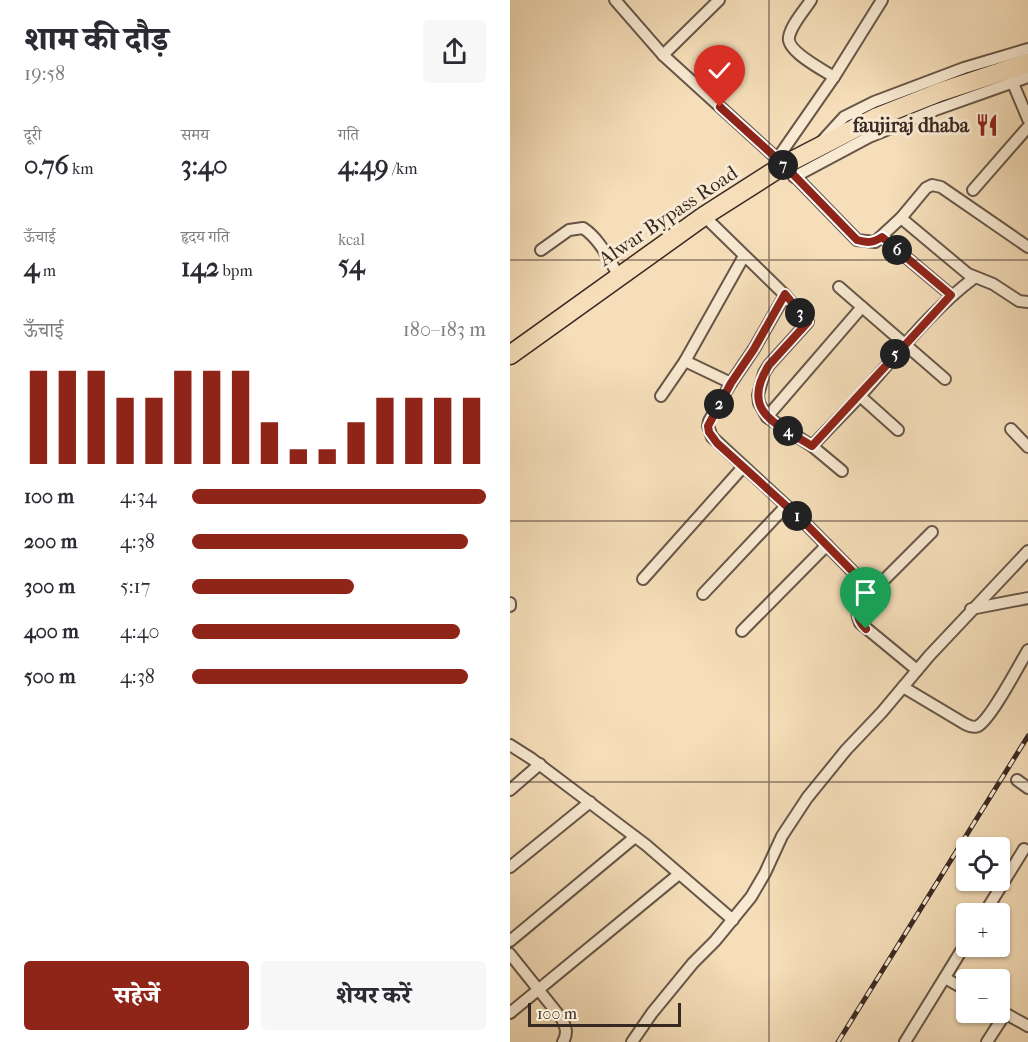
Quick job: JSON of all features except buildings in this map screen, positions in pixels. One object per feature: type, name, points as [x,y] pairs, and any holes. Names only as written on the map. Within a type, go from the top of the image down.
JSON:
[{"type":"highway","name":"Alwar Bypass Road","points":[[510,355],[704,216],[816,147],[877,117],[940,92],[1024,76]]},
{"type":"street","points":[[615,0],[663,55],[785,167],[857,240],[875,242],[882,237],[902,218],[926,188],[932,185],[941,187],[1028,247]]},
{"type":"street","points":[[811,0],[788,40],[795,51],[834,77]]},
{"type":"street","points":[[785,167],[834,77],[882,0]]},
{"type":"street","points":[[663,55],[715,1]]},
{"type":"street","points":[[816,147],[844,117],[874,102],[964,68],[1028,49]]},
{"type":"street","points":[[785,167],[869,137],[1024,76],[1028,118]]},
{"type":"street","points":[[973,190],[1028,127]]},
{"type":"street","points":[[704,216],[785,294],[808,322],[764,373],[758,395],[761,410],[767,417],[812,446],[842,471]]},
{"type":"street","points":[[902,218],[974,278],[993,284],[1019,301],[1028,302]]},
{"type":"street","points":[[541,250],[569,231],[584,228],[600,245],[619,276]]},
{"type":"street","points":[[882,237],[951,295]]},
{"type":"street","points":[[661,396],[685,361],[744,256]]},
{"type":"street","points":[[812,446],[951,295],[974,278]]},
{"type":"street","points":[[839,287],[945,379]]},
{"type":"street","points":[[785,294],[708,426],[712,437],[861,580],[878,583],[886,578],[932,532]]},
{"type":"street","points":[[767,417],[862,307]]},
{"type":"street","points":[[685,361],[731,383]]},
{"type":"street","points":[[860,396],[898,430]]},
{"type":"street","points":[[1011,429],[1028,447]]},
{"type":"street","points":[[643,579],[743,467]]},
{"type":"street","points":[[703,594],[786,506]]},
{"type":"street","points":[[742,631],[827,545]]},
{"type":"street","points":[[632,1042],[652,1013],[693,963],[733,920],[765,873],[782,836],[807,798],[917,670],[1028,551]]},
{"type":"street","points":[[870,583],[856,608],[860,623],[917,670]]},
{"type":"street","points":[[971,610],[1028,598]]},
{"type":"street","points":[[903,687],[965,724],[972,727],[978,726],[990,712],[1028,650]]},
{"type":"street","points":[[510,745],[540,764],[635,837],[733,920]]},
{"type":"street","points":[[510,790],[540,764]]},
{"type":"street","points":[[1017,780],[1028,788]]},
{"type":"street","points":[[510,867],[590,802]]},
{"type":"street","points":[[510,941],[635,837]]},
{"type":"street","points":[[991,903],[1024,849]]},
{"type":"street","points":[[510,1013],[680,874]]},
{"type":"street","points":[[510,954],[562,1019],[566,1028],[563,1042]]},
{"type":"street","points":[[905,1042],[958,957]]},
{"type":"street","points":[[945,978],[956,984]]},
{"type":"street","points":[[1010,1016],[1028,1026]]},
{"type":"street","points":[[987,1042],[996,1023]]},
{"type":"railway","points":[[838,1042],[1028,736]]},
{"type":"place","name":"faujiraj dhaba","points":[[987,125]]},
{"type":"route","points":[[720,107],[784,165],[857,240],[875,242],[882,237],[951,295],[812,446],[767,417],[759,403],[758,395],[764,373],[808,322],[785,294],[709,421],[709,432],[717,443],[804,522],[861,580],[870,583],[856,608],[860,623],[866,629]]}]
